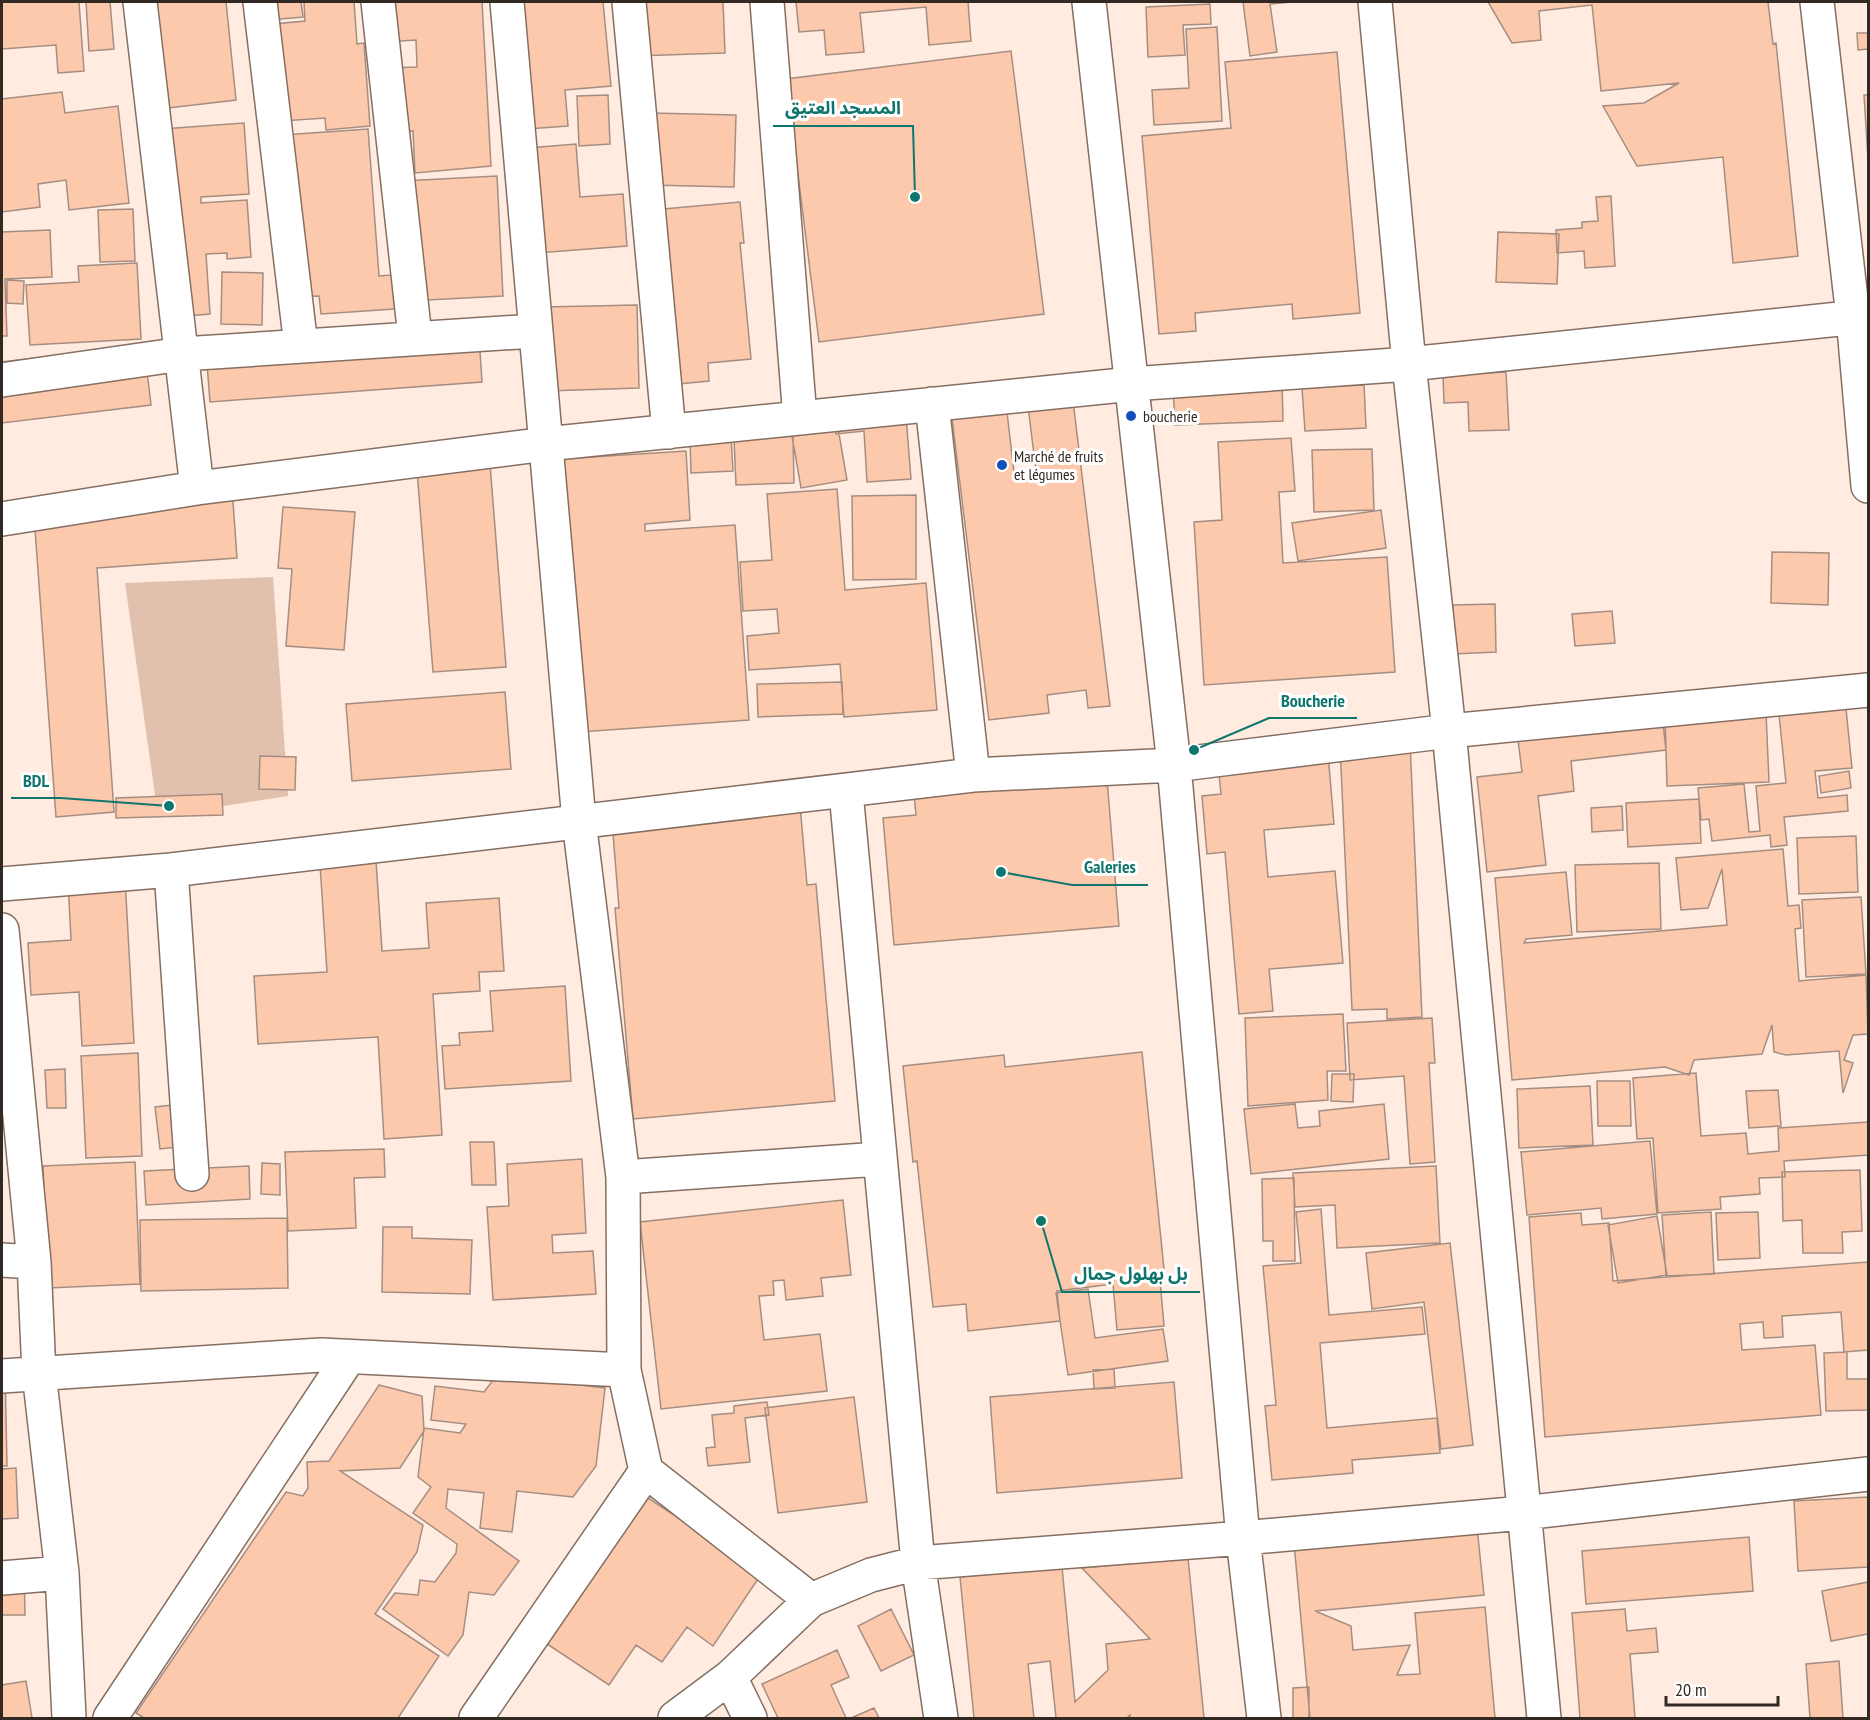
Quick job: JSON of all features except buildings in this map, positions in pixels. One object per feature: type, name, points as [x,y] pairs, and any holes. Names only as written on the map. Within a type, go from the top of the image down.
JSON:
[{"type":"street","points":[[141,2],[196,488]]},
{"type":"street","points":[[260,2],[301,346]]},
{"type":"street","points":[[378,2],[415,337]]},
{"type":"street","points":[[507,2],[534,330],[579,820],[623,1177],[624,1370],[646,1471],[811,1600]]},
{"type":"street","points":[[629,2],[669,432]]},
{"type":"street","points":[[768,2],[800,418]]},
{"type":"street","points":[[1089,2],[1174,765],[1243,1539],[1264,1719]]},
{"type":"street","points":[[1375,2],[1409,364],[1449,731],[1522,1513],[1544,1719]]},
{"type":"street","points":[[1817,2],[1861,316],[1869,486]]},
{"type":"street","points":[[2,519],[196,488],[546,444],[1132,384],[1409,364],[1861,316]]},
{"type":"street","points":[[2,380],[182,354],[534,330]]},
{"type":"street","points":[[932,404],[974,775]]},
{"type":"street","points":[[2,884],[171,870],[579,820],[846,792],[974,775],[1174,765],[1449,731],[1869,690]]},
{"type":"street","points":[[846,792],[918,1563],[941,1719]]},
{"type":"street","points":[[171,870],[192,1174]]},
{"type":"street","points":[[2,930],[34,1262],[39,1373],[62,1573],[69,1719]]},
{"type":"street","points":[[623,1177],[879,1159]]},
{"type":"street","points":[[2,1260],[34,1262]]},
{"type":"street","points":[[2,1376],[321,1355],[624,1370]]},
{"type":"street","points":[[110,1719],[349,1357]]},
{"type":"street","points":[[476,1719],[646,1471]]},
{"type":"street","points":[[675,1719],[730,1677],[811,1600],[871,1575],[918,1563],[1243,1539],[1522,1513],[1869,1474]]},
{"type":"street","points":[[2,1578],[62,1573]]},
{"type":"street","points":[[730,1677],[750,1719]]},
{"type":"shaded area","points":[[273,577],[288,796],[158,816],[125,583]]},
{"type":"place","name":"المسجد العتيق","points":[[915,197]]},
{"type":"place","name":"boucherie","points":[[1131,416]]},
{"type":"place","name":"Marché de fruits et légumes","points":[[1002,465]]},
{"type":"place","name":"Boucherie","points":[[1194,750]]},
{"type":"place","name":"BDL","points":[[169,806]]},
{"type":"place","name":"Galeries","points":[[1001,872]]},
{"type":"place","name":"بل بهلول جمال","points":[[1041,1221]]}]
